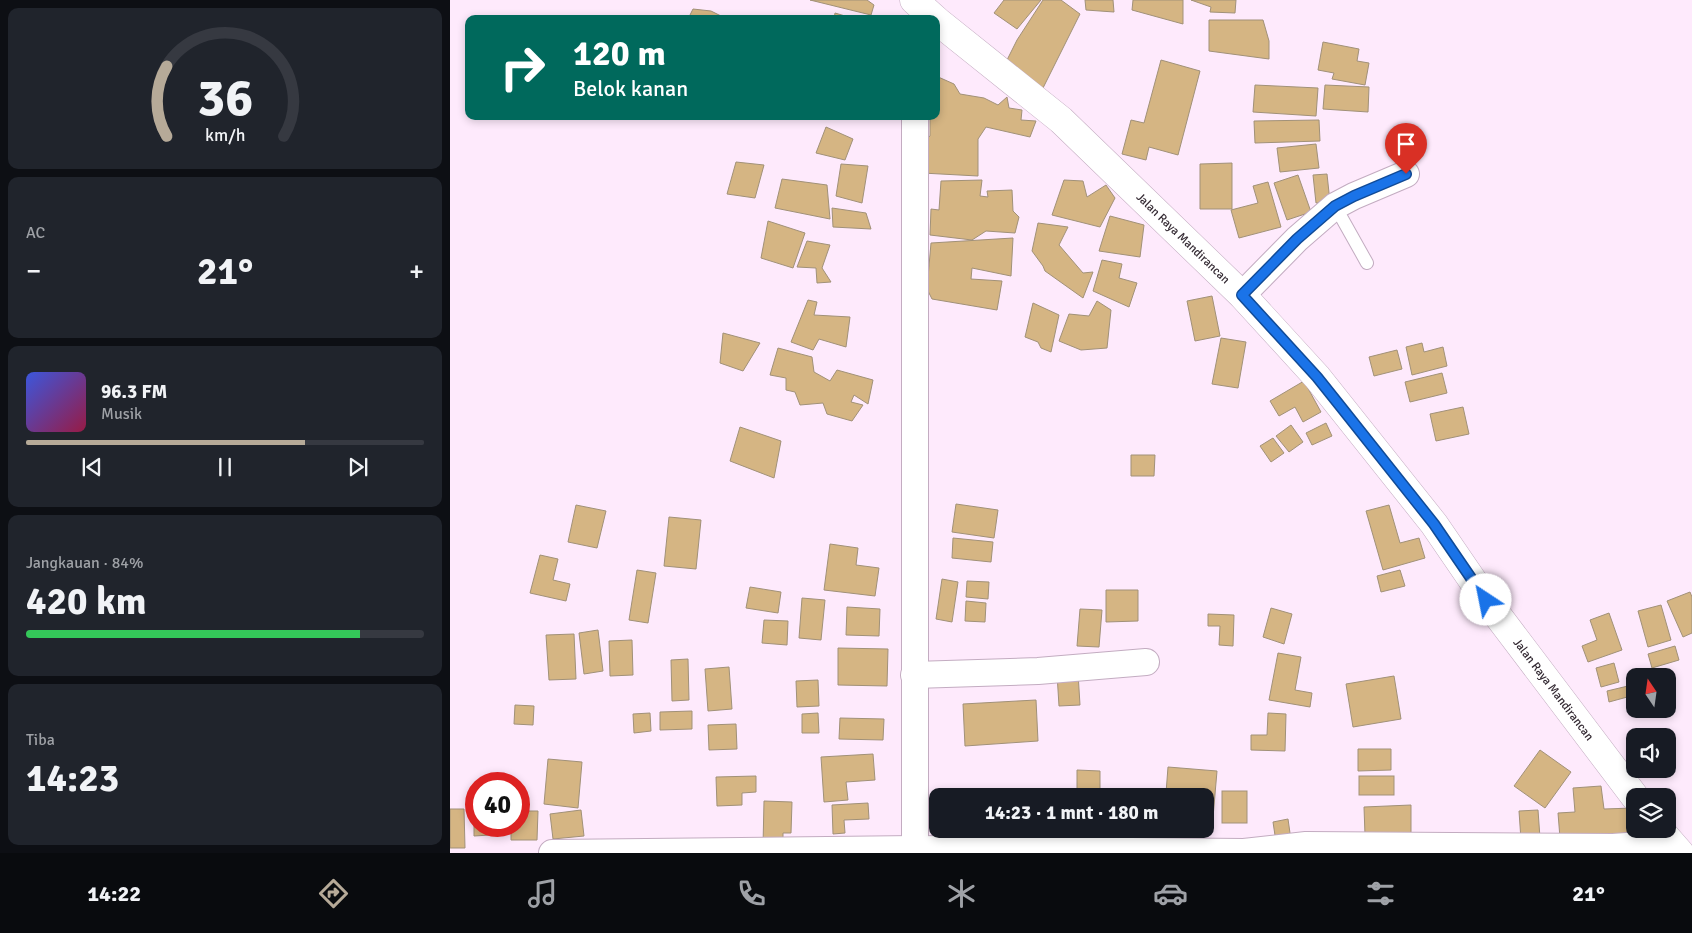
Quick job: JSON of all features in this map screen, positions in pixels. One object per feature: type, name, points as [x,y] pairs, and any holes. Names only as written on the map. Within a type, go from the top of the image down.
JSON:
[{"type":"street","name":"Jalan Raya Mandirancan","points":[[940,22],[1061,120],[1242,295],[1323,385],[1434,524],[1486,600],[1628,788]]},
{"type":"street","points":[[915,120],[915,851]]},
{"type":"street","points":[[1242,295],[1297,239],[1335,206],[1406,174]]},
{"type":"street","points":[[914,675],[1038,671],[1146,662]]},
{"type":"street","points":[[552,853],[915,851],[1244,853],[1306,845],[1612,847],[1670,841]]},
{"type":"lane","points":[[1335,206],[1367,263]]},
{"type":"building","points":[[810,0],[867,0],[874,5],[871,15]]},
{"type":"building","points":[[1004,0],[1041,0],[1017,29],[994,13]]},
{"type":"building","points":[[1043,0],[1061,0],[1080,14],[1042,90],[1007,60],[1017,40]]},
{"type":"building","points":[[1085,0],[1113,0],[1114,12],[1086,10]]},
{"type":"building","points":[[1133,0],[1183,0],[1183,24],[1132,10]]},
{"type":"building","points":[[1191,0],[1236,0],[1235,13],[1210,12],[1211,7]]},
{"type":"building","points":[[693,9],[711,11],[719,15],[690,15]]},
{"type":"building","points":[[1209,20],[1263,20],[1269,41],[1269,59],[1209,51]]},
{"type":"building","points":[[1323,42],[1359,49],[1357,61],[1369,63],[1365,85],[1332,79],[1334,73],[1318,70]]},
{"type":"building","points":[[1161,60],[1200,71],[1178,155],[1149,147],[1146,160],[1122,154],[1131,120],[1144,123]]},
{"type":"building","points":[[940,78],[954,84],[960,94],[984,98],[998,105],[1007,97],[1009,108],[1022,110],[1021,120],[1036,121],[1030,137],[986,127],[978,139],[978,176],[922,173],[926,139],[930,136],[930,120],[940,120]]},
{"type":"building","points":[[1255,85],[1318,88],[1316,116],[1253,112]]},
{"type":"building","points":[[1325,85],[1369,87],[1368,112],[1323,109]]},
{"type":"building","points":[[1319,120],[1320,141],[1255,143],[1254,121]]},
{"type":"building","points":[[826,127],[853,139],[845,160],[816,153]]},
{"type":"building","points":[[1316,144],[1319,168],[1280,172],[1277,148]]},
{"type":"building","points":[[736,162],[764,165],[755,198],[727,194]]},
{"type":"building","points":[[1232,163],[1232,209],[1200,209],[1200,164]]},
{"type":"building","points":[[841,164],[868,166],[862,203],[836,196]]},
{"type":"building","points":[[1327,174],[1330,202],[1316,203],[1313,175]]},
{"type":"building","points":[[1298,175],[1311,212],[1287,220],[1274,183]]},
{"type":"building","points":[[782,179],[827,185],[830,219],[775,208]]},
{"type":"building","points":[[982,180],[980,196],[988,197],[987,191],[1012,190],[1013,211],[1019,217],[1015,233],[986,231],[972,240],[930,235],[931,209],[939,210],[941,181]]},
{"type":"building","points":[[1064,180],[1083,181],[1087,197],[1106,185],[1115,198],[1100,227],[1052,215]]},
{"type":"building","points":[[1268,182],[1281,227],[1239,238],[1231,210],[1258,203],[1253,186]]},
{"type":"building","points":[[832,208],[866,213],[871,229],[833,227]]},
{"type":"building","points":[[1110,216],[1144,225],[1140,257],[1099,251]]},
{"type":"building","points":[[768,221],[805,233],[793,268],[761,258]]},
{"type":"building","points":[[1038,223],[1068,227],[1059,245],[1083,273],[1093,272],[1083,298],[1045,271],[1032,251]]},
{"type":"building","points":[[1013,238],[1011,276],[972,268],[971,279],[1002,281],[997,310],[932,299],[927,289],[931,243]]},
{"type":"building","points":[[807,241],[830,245],[822,268],[831,282],[817,283],[816,268],[797,267]]},
{"type":"building","points":[[1102,260],[1122,264],[1119,278],[1137,283],[1129,307],[1093,291]]},
{"type":"building","points":[[1212,296],[1220,336],[1195,341],[1187,301]]},
{"type":"building","points":[[808,300],[817,302],[814,315],[850,317],[846,347],[819,339],[813,350],[791,342]]},
{"type":"building","points":[[1097,301],[1111,310],[1107,348],[1081,350],[1059,341],[1069,314],[1089,316]]},
{"type":"building","points":[[1033,303],[1059,315],[1051,352],[1041,348],[1038,342],[1025,337]]},
{"type":"building","points":[[723,333],[760,343],[743,371],[720,363]]},
{"type":"building","points":[[1221,338],[1246,342],[1238,388],[1212,384]]},
{"type":"building","points":[[1422,343],[1424,352],[1443,347],[1447,366],[1412,375],[1406,347]]},
{"type":"building","points":[[778,348],[812,357],[814,372],[830,381],[837,370],[873,380],[868,404],[854,395],[851,402],[863,405],[852,421],[827,414],[823,403],[800,405],[795,392],[786,390],[786,378],[770,375]]},
{"type":"building","points":[[1397,350],[1402,369],[1374,376],[1369,357]]},
{"type":"building","points":[[1442,373],[1447,393],[1410,402],[1405,382]]},
{"type":"building","points":[[1304,381],[1321,412],[1303,422],[1295,407],[1279,416],[1270,401]]},
{"type":"building","points":[[1463,407],[1469,434],[1436,441],[1430,414]]},
{"type":"building","points":[[1326,423],[1332,436],[1312,445],[1306,433]]},
{"type":"building","points":[[1291,425],[1303,442],[1289,452],[1276,436]]},
{"type":"building","points":[[740,427],[781,441],[774,478],[730,461]]},
{"type":"building","points":[[1273,438],[1284,453],[1271,462],[1260,446]]},
{"type":"building","points":[[1131,455],[1155,455],[1154,476],[1131,476]]},
{"type":"building","points":[[956,504],[998,510],[994,538],[952,532]]},
{"type":"building","points":[[576,505],[606,511],[597,548],[568,542]]},
{"type":"building","points":[[1389,505],[1400,543],[1419,538],[1425,558],[1383,570],[1366,511]]},
{"type":"building","points":[[669,517],[701,520],[696,569],[664,566]]},
{"type":"building","points":[[953,538],[993,542],[991,562],[952,558]]},
{"type":"building","points":[[830,544],[858,548],[856,565],[879,568],[875,596],[824,590]]},
{"type":"building","points":[[540,555],[558,559],[553,580],[570,584],[566,601],[530,593]]},
{"type":"building","points":[[637,570],[656,573],[648,623],[629,620]]},
{"type":"building","points":[[1400,570],[1405,586],[1381,592],[1377,576]]},
{"type":"building","points":[[942,579],[958,582],[952,622],[936,619]]},
{"type":"building","points":[[967,581],[989,582],[988,599],[966,597]]},
{"type":"building","points":[[750,587],[781,592],[778,613],[746,608]]},
{"type":"building","points":[[1106,590],[1138,590],[1138,621],[1106,622]]},
{"type":"building","points":[[1690,592],[1692,597],[1692,633],[1683,637],[1667,601]]},
{"type":"building","points":[[802,598],[825,600],[821,640],[799,638]]},
{"type":"building","points":[[966,601],[986,603],[985,622],[965,621]]},
{"type":"building","points":[[1661,605],[1671,640],[1648,647],[1638,611]]},
{"type":"building","points":[[847,607],[880,609],[879,636],[846,635]]},
{"type":"building","points":[[1271,608],[1292,614],[1284,644],[1263,637]]},
{"type":"building","points":[[1080,609],[1102,610],[1099,647],[1077,646]]},
{"type":"building","points":[[1609,613],[1622,650],[1588,662],[1582,646],[1597,640],[1590,620]]},
{"type":"building","points":[[1208,614],[1234,615],[1233,646],[1219,645],[1220,626],[1208,626]]},
{"type":"building","points":[[764,620],[788,621],[787,645],[762,643]]},
{"type":"building","points":[[598,630],[603,671],[584,674],[579,633]]},
{"type":"building","points":[[574,634],[576,679],[549,680],[546,635]]},
{"type":"building","points":[[632,640],[633,675],[610,676],[609,641]]},
{"type":"building","points":[[1675,646],[1679,660],[1652,668],[1648,654]]},
{"type":"building","points":[[838,648],[888,649],[887,686],[838,685]]},
{"type":"building","points":[[1278,653],[1301,657],[1295,690],[1312,693],[1310,707],[1269,700]]},
{"type":"building","points":[[688,659],[689,700],[672,701],[671,660]]},
{"type":"building","points":[[1614,663],[1619,682],[1601,687],[1596,668]]},
{"type":"building","points":[[729,667],[732,709],[708,711],[705,669]]},
{"type":"building","points":[[1078,673],[1080,705],[1059,706],[1057,674]]},
{"type":"building","points":[[1394,676],[1401,719],[1353,727],[1346,684]]},
{"type":"building","points":[[818,680],[819,706],[797,707],[796,681]]},
{"type":"building","points":[[1626,686],[1626,697],[1609,702],[1607,691]]},
{"type":"building","points":[[1036,700],[1038,741],[965,746],[963,704]]},
{"type":"building","points":[[515,705],[534,706],[533,725],[514,724]]},
{"type":"building","points":[[692,711],[692,729],[660,730],[660,712]]},
{"type":"building","points":[[650,713],[651,731],[634,733],[633,714]]},
{"type":"building","points":[[818,713],[819,733],[802,733],[802,714]]},
{"type":"building","points":[[1268,713],[1286,714],[1285,751],[1251,750],[1251,735],[1267,735]]},
{"type":"building","points":[[840,718],[884,719],[883,740],[839,739]]},
{"type":"building","points":[[736,724],[737,749],[709,750],[708,725]]},
{"type":"building","points":[[1358,749],[1391,749],[1391,770],[1358,771]]},
{"type":"building","points":[[1540,750],[1571,772],[1545,808],[1514,786]]},
{"type":"building","points":[[873,754],[875,780],[846,782],[848,800],[824,802],[821,757]]},
{"type":"building","points":[[548,759],[582,762],[578,808],[544,804]]},
{"type":"building","points":[[1168,767],[1217,771],[1214,806],[1214,788],[1166,788]]},
{"type":"building","points":[[1077,770],[1100,771],[1100,788],[1077,788]]},
{"type":"building","points":[[756,776],[756,792],[742,793],[742,805],[717,806],[716,777]]},
{"type":"building","points":[[1359,776],[1394,776],[1394,795],[1359,795]]},
{"type":"building","points":[[1601,786],[1604,809],[1626,808],[1626,834],[1560,838],[1558,813],[1575,812],[1573,788]]},
{"type":"building","points":[[1222,791],[1247,791],[1247,823],[1222,823]]},
{"type":"building","points":[[764,801],[792,802],[791,833],[783,833],[783,846],[763,846]]},
{"type":"building","points":[[868,803],[869,819],[844,820],[845,833],[833,834],[832,805]]},
{"type":"building","points":[[1411,805],[1411,834],[1365,835],[1364,807]]},
{"type":"building","points":[[450,809],[464,809],[465,848],[450,848]]},
{"type":"building","points":[[581,810],[584,836],[553,839],[550,814]]},
{"type":"building","points":[[1538,810],[1540,838],[1521,840],[1519,811]]},
{"type":"building","points":[[530,811],[538,811],[537,840],[511,840],[511,837],[530,837]]},
{"type":"building","points":[[1288,819],[1291,840],[1276,842],[1273,822]]},
{"type":"route","points":[[1406,174],[1335,206],[1297,239],[1242,295],[1317,377],[1341,407],[1434,524],[1486,600]]}]
